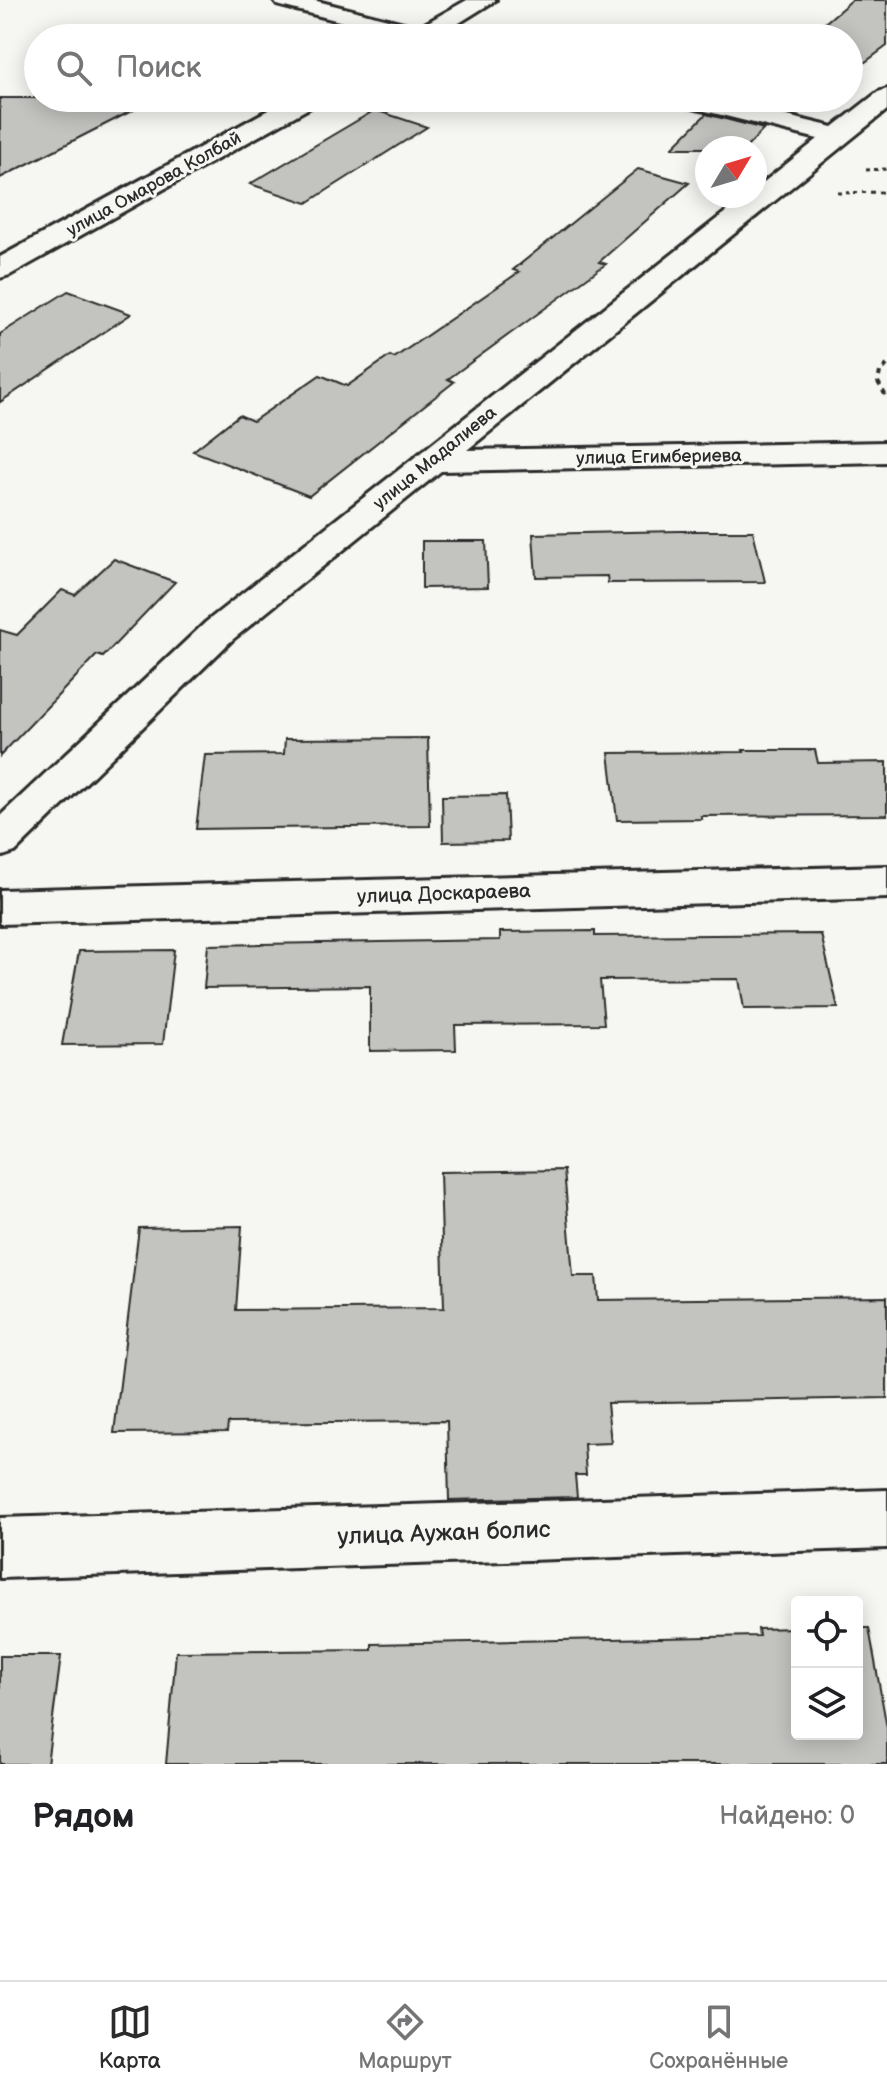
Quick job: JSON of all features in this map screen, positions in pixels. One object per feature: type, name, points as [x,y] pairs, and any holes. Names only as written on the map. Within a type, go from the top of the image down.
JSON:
[{"type":"street","points":[[285,0],[375,24]]},
{"type":"street","points":[[445,24],[484,0]]},
{"type":"street","name":"улица Мадалиева","points":[[0,841],[219,631],[887,97]]},
{"type":"street","name":"улица Омарова Колбай","points":[[0,269],[284,112]]},
{"type":"street","points":[[739,112],[837,136]]},
{"type":"street","name":"улица Егимбериева","points":[[432,461],[887,452]]},
{"type":"street","name":"улица Доскараева","points":[[0,907],[887,882]]},
{"type":"street","name":"улица Аужан болис","points":[[0,1548],[887,1519]]},
{"type":"path","points":[[866,170],[887,169]]},
{"type":"path","points":[[838,193],[887,192]]},
{"type":"path","points":[[887,365],[880,372],[878,382],[887,398]]},
{"type":"building","points":[[852,0],[887,0],[887,46],[863,64],[863,24],[824,24]]},
{"type":"building","points":[[0,98],[24,98],[24,112],[130,112],[0,178]]},
{"type":"building","points":[[372,112],[381,112],[427,127],[307,203],[250,184]]},
{"type":"building","points":[[706,114],[764,129],[757,136],[695,136],[695,148],[672,148]]},
{"type":"building","points":[[638,169],[689,183],[599,262],[606,264],[448,379],[454,382],[309,496],[193,451],[239,415],[253,421],[320,375],[347,386],[390,356],[394,358],[519,272],[513,270]]},
{"type":"building","points":[[68,291],[131,314],[0,402],[0,334]]},
{"type":"building","points":[[753,531],[765,582],[608,583],[607,576],[536,577],[533,534]]},
{"type":"building","points":[[422,541],[486,541],[488,587],[422,588]]},
{"type":"building","points":[[114,559],[175,582],[103,657],[97,655],[0,756],[0,630],[17,635],[62,590],[75,595]]},
{"type":"building","points":[[428,738],[430,826],[196,829],[205,755],[284,754],[285,739]]},
{"type":"building","points":[[815,750],[818,763],[887,762],[887,815],[701,816],[702,819],[617,820],[609,753]]},
{"type":"building","points":[[506,795],[508,841],[443,842],[442,796]]},
{"type":"building","points":[[595,931],[595,936],[821,934],[838,1008],[744,1009],[739,979],[600,980],[604,1024],[455,1025],[456,1050],[370,1051],[370,986],[204,988],[208,945],[500,940],[500,932]]},
{"type":"building","points":[[174,950],[163,1044],[62,1045],[79,951]]},
{"type":"building","points":[[564,1170],[573,1276],[596,1276],[598,1300],[887,1297],[887,1398],[607,1403],[611,1443],[584,1444],[586,1475],[575,1475],[577,1497],[449,1500],[447,1421],[228,1423],[227,1432],[114,1433],[139,1228],[242,1226],[236,1310],[444,1308],[440,1172]]},
{"type":"building","points":[[791,1628],[791,1740],[863,1740],[863,1628],[869,1628],[887,1728],[887,1764],[166,1764],[176,1652],[372,1650],[372,1644],[759,1636],[758,1629]]},
{"type":"building","points":[[0,1656],[61,1656],[47,1764],[0,1764]]}]
